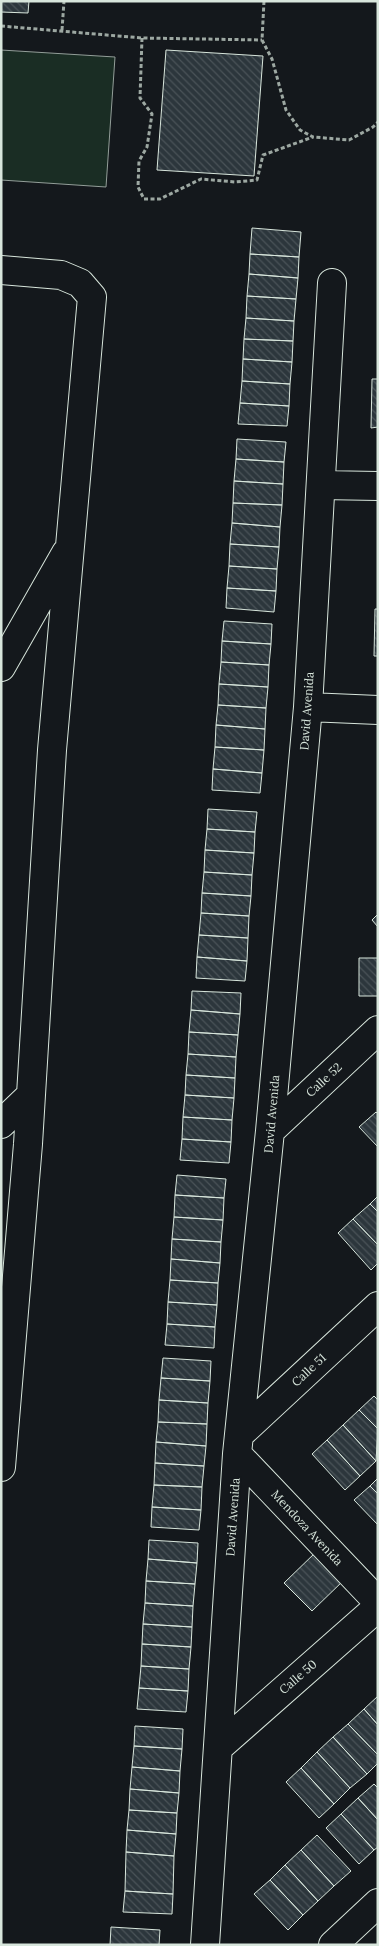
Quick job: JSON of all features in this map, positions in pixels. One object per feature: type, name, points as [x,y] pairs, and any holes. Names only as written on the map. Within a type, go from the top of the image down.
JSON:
[{"type":"street","points":[[1,270],[61,275],[80,283],[92,297],[52,750],[30,1096],[1,1467]]},
{"type":"street","name":"David Avenida","points":[[206,1945],[238,1444],[270,1131],[308,707],[332,283]]},
{"type":"street","points":[[321,485],[378,486]]},
{"type":"street","points":[[1,667],[70,545]]},
{"type":"street","points":[[308,707],[378,710]]},
{"type":"street","name":"Calle 52","points":[[270,1131],[378,1030]]},
{"type":"street","points":[[1,1124],[30,1096]]},
{"type":"street","name":"Calle 51","points":[[238,1444],[378,1306]]},
{"type":"street","name":"Mendoza Avenida","points":[[238,1444],[378,1602]]},
{"type":"street","name":"Calle 50","points":[[219,1746],[378,1607]]},
{"type":"street","points":[[333,1945],[378,1902]]},
{"type":"path","points":[[62,30],[64,1]]},
{"type":"path","points":[[264,1],[262,40],[272,59],[286,110],[300,130],[313,137],[349,140],[373,127],[378,122]]},
{"type":"path","points":[[1,26],[142,38],[262,40]]},
{"type":"path","points":[[142,38],[140,98],[152,114],[148,148],[139,161],[138,187],[144,199],[160,199],[201,179],[235,182],[257,180],[263,155],[313,137]]},
{"type":"green space","points":[[1,50],[115,57],[106,187],[1,180]]},
{"type":"building","points":[[1,1],[29,1],[28,13],[1,12]]},
{"type":"building","points":[[166,50],[263,56],[254,176],[157,170]]},
{"type":"building","points":[[252,228],[301,232],[299,257],[250,254]]},
{"type":"building","points":[[250,254],[299,257],[298,278],[249,274]]},
{"type":"building","points":[[249,274],[298,278],[296,299],[247,296]]},
{"type":"building","points":[[247,296],[296,299],[294,321],[246,318]]},
{"type":"building","points":[[246,318],[294,321],[293,341],[244,339]]},
{"type":"building","points":[[244,339],[293,341],[292,362],[243,359]]},
{"type":"building","points":[[243,359],[292,362],[290,384],[242,381]]},
{"type":"building","points":[[372,379],[378,379],[378,427],[371,428]]},
{"type":"building","points":[[242,381],[290,384],[289,406],[240,403]]},
{"type":"building","points":[[240,403],[289,406],[287,426],[238,424]]},
{"type":"building","points":[[237,439],[286,442],[284,462],[236,459]]},
{"type":"building","points":[[236,459],[284,462],[283,484],[234,481]]},
{"type":"building","points":[[234,481],[283,484],[282,505],[233,503]]},
{"type":"building","points":[[233,503],[282,505],[280,527],[232,523]]},
{"type":"building","points":[[232,523],[280,527],[279,547],[230,544]]},
{"type":"building","points":[[230,544],[279,547],[277,569],[229,566]]},
{"type":"building","points":[[229,566],[277,569],[276,591],[227,588]]},
{"type":"building","points":[[227,588],[276,591],[274,612],[226,608]]},
{"type":"building","points":[[375,609],[378,609],[378,656],[374,656]]},
{"type":"building","points":[[224,621],[272,624],[271,644],[222,641]]},
{"type":"building","points":[[222,641],[271,644],[269,665],[221,662]]},
{"type":"building","points":[[221,662],[269,665],[268,687],[219,684]]},
{"type":"building","points":[[219,684],[268,687],[266,708],[218,705]]},
{"type":"building","points":[[218,705],[266,708],[265,729],[216,725]]},
{"type":"building","points":[[216,725],[265,729],[264,750],[215,747]]},
{"type":"building","points":[[215,747],[264,750],[262,773],[213,769]]},
{"type":"building","points":[[213,769],[262,773],[260,793],[212,790]]},
{"type":"building","points":[[208,809],[257,812],[255,832],[207,829]]},
{"type":"building","points":[[207,829],[255,832],[254,853],[205,850]]},
{"type":"building","points":[[205,850],[254,853],[252,875],[204,872]]},
{"type":"building","points":[[204,872],[252,875],[251,896],[202,893]]},
{"type":"building","points":[[202,893],[251,896],[249,916],[201,913]]},
{"type":"building","points":[[201,913],[249,916],[248,938],[199,935]]},
{"type":"building","points":[[378,914],[378,927],[372,920]]},
{"type":"building","points":[[199,935],[248,938],[247,961],[197,957]]},
{"type":"building","points":[[197,957],[247,961],[245,981],[196,978]]},
{"type":"building","points":[[359,958],[378,958],[378,996],[359,996]]},
{"type":"building","points":[[192,991],[241,993],[240,1014],[191,1010]]},
{"type":"building","points":[[191,1010],[240,1014],[238,1035],[189,1032]]},
{"type":"building","points":[[189,1032],[238,1035],[236,1057],[188,1054]]},
{"type":"building","points":[[188,1054],[236,1057],[235,1078],[186,1075]]},
{"type":"building","points":[[186,1075],[235,1078],[234,1098],[185,1095]]},
{"type":"building","points":[[185,1095],[234,1098],[232,1120],[183,1117]]},
{"type":"building","points":[[376,1112],[378,1114],[378,1147],[359,1127]]},
{"type":"building","points":[[183,1117],[232,1120],[231,1142],[182,1139]]},
{"type":"building","points":[[182,1139],[231,1142],[229,1163],[180,1160]]},
{"type":"building","points":[[177,1175],[226,1179],[224,1198],[175,1195]]},
{"type":"building","points":[[175,1195],[224,1198],[223,1220],[174,1217]]},
{"type":"building","points":[[378,1196],[378,1212],[370,1204]]},
{"type":"building","points":[[370,1204],[378,1212],[378,1245],[353,1219]]},
{"type":"building","points":[[174,1217],[223,1220],[221,1242],[172,1239]]},
{"type":"building","points":[[353,1219],[378,1245],[378,1263],[371,1270],[338,1233]]},
{"type":"building","points":[[172,1239],[221,1242],[220,1263],[171,1259]]},
{"type":"building","points":[[171,1259],[220,1263],[218,1283],[170,1280]]},
{"type":"building","points":[[170,1280],[218,1283],[217,1305],[168,1302]]},
{"type":"building","points":[[168,1302],[217,1305],[215,1327],[167,1324]]},
{"type":"building","points":[[167,1324],[215,1327],[214,1348],[165,1345]]},
{"type":"building","points":[[163,1358],[211,1361],[210,1381],[161,1378]]},
{"type":"building","points":[[161,1378],[210,1381],[208,1403],[159,1400]]},
{"type":"building","points":[[374,1396],[378,1400],[378,1429],[359,1410]]},
{"type":"building","points":[[159,1400],[208,1403],[207,1424],[158,1422]]},
{"type":"building","points":[[359,1410],[378,1429],[376,1461],[343,1425]]},
{"type":"building","points":[[158,1422],[207,1424],[206,1446],[156,1442]]},
{"type":"building","points":[[343,1425],[376,1461],[360,1476],[327,1440]]},
{"type":"building","points":[[327,1440],[360,1476],[345,1490],[312,1454]]},
{"type":"building","points":[[156,1442],[206,1446],[204,1466],[155,1463]]},
{"type":"building","points":[[155,1463],[204,1466],[202,1487],[154,1485]]},
{"type":"building","points":[[378,1478],[378,1494],[370,1486]]},
{"type":"building","points":[[154,1485],[202,1487],[201,1510],[152,1507]]},
{"type":"building","points":[[370,1486],[378,1494],[378,1525],[354,1500]]},
{"type":"building","points":[[152,1507],[201,1510],[199,1530],[151,1527]]},
{"type":"building","points":[[149,1540],[198,1543],[197,1563],[148,1559]]},
{"type":"building","points":[[317,1551],[345,1579],[312,1611],[284,1583]]},
{"type":"building","points":[[148,1559],[197,1563],[195,1584],[146,1581]]},
{"type":"building","points":[[146,1581],[195,1584],[193,1606],[145,1603]]},
{"type":"building","points":[[145,1603],[193,1606],[192,1627],[143,1624]]},
{"type":"building","points":[[143,1624],[192,1627],[191,1647],[142,1644]]},
{"type":"building","points":[[142,1644],[191,1647],[189,1669],[141,1666]]},
{"type":"building","points":[[141,1666],[189,1669],[188,1691],[139,1688]]},
{"type":"building","points":[[139,1688],[188,1691],[186,1712],[137,1709]]},
{"type":"building","points":[[378,1696],[378,1725],[364,1709]]},
{"type":"building","points":[[364,1709],[378,1725],[378,1755],[348,1724]]},
{"type":"building","points":[[348,1724],[378,1755],[378,1763],[367,1774],[333,1737]]},
{"type":"building","points":[[135,1726],[183,1729],[182,1749],[134,1746]]},
{"type":"building","points":[[333,1737],[367,1774],[350,1788],[317,1752]]},
{"type":"building","points":[[134,1746],[182,1749],[180,1771],[132,1767]]},
{"type":"building","points":[[317,1752],[350,1788],[334,1804],[301,1768]]},
{"type":"building","points":[[132,1767],[180,1771],[179,1793],[130,1789]]},
{"type":"building","points":[[301,1768],[334,1804],[319,1818],[286,1782]]},
{"type":"building","points":[[374,1784],[378,1788],[378,1820],[358,1798]]},
{"type":"building","points":[[130,1789],[179,1793],[177,1813],[129,1810]]},
{"type":"building","points":[[358,1798],[378,1820],[378,1847],[374,1850],[341,1814]]},
{"type":"building","points":[[129,1810],[177,1813],[176,1834],[127,1830]]},
{"type":"building","points":[[341,1814],[374,1850],[359,1864],[326,1828]]},
{"type":"building","points":[[127,1830],[176,1834],[174,1856],[126,1852]]},
{"type":"building","points":[[317,1835],[351,1871],[334,1886],[301,1850]]},
{"type":"building","points":[[301,1850],[334,1886],[318,1901],[285,1865]]},
{"type":"building","points":[[126,1852],[174,1856],[173,1894],[125,1891]]},
{"type":"building","points":[[285,1865],[318,1901],[303,1915],[270,1880]]},
{"type":"building","points":[[270,1880],[303,1915],[288,1930],[254,1894]]},
{"type":"building","points":[[125,1891],[173,1894],[172,1914],[123,1912]]},
{"type":"building","points":[[111,1927],[160,1930],[159,1945],[110,1945]]}]
